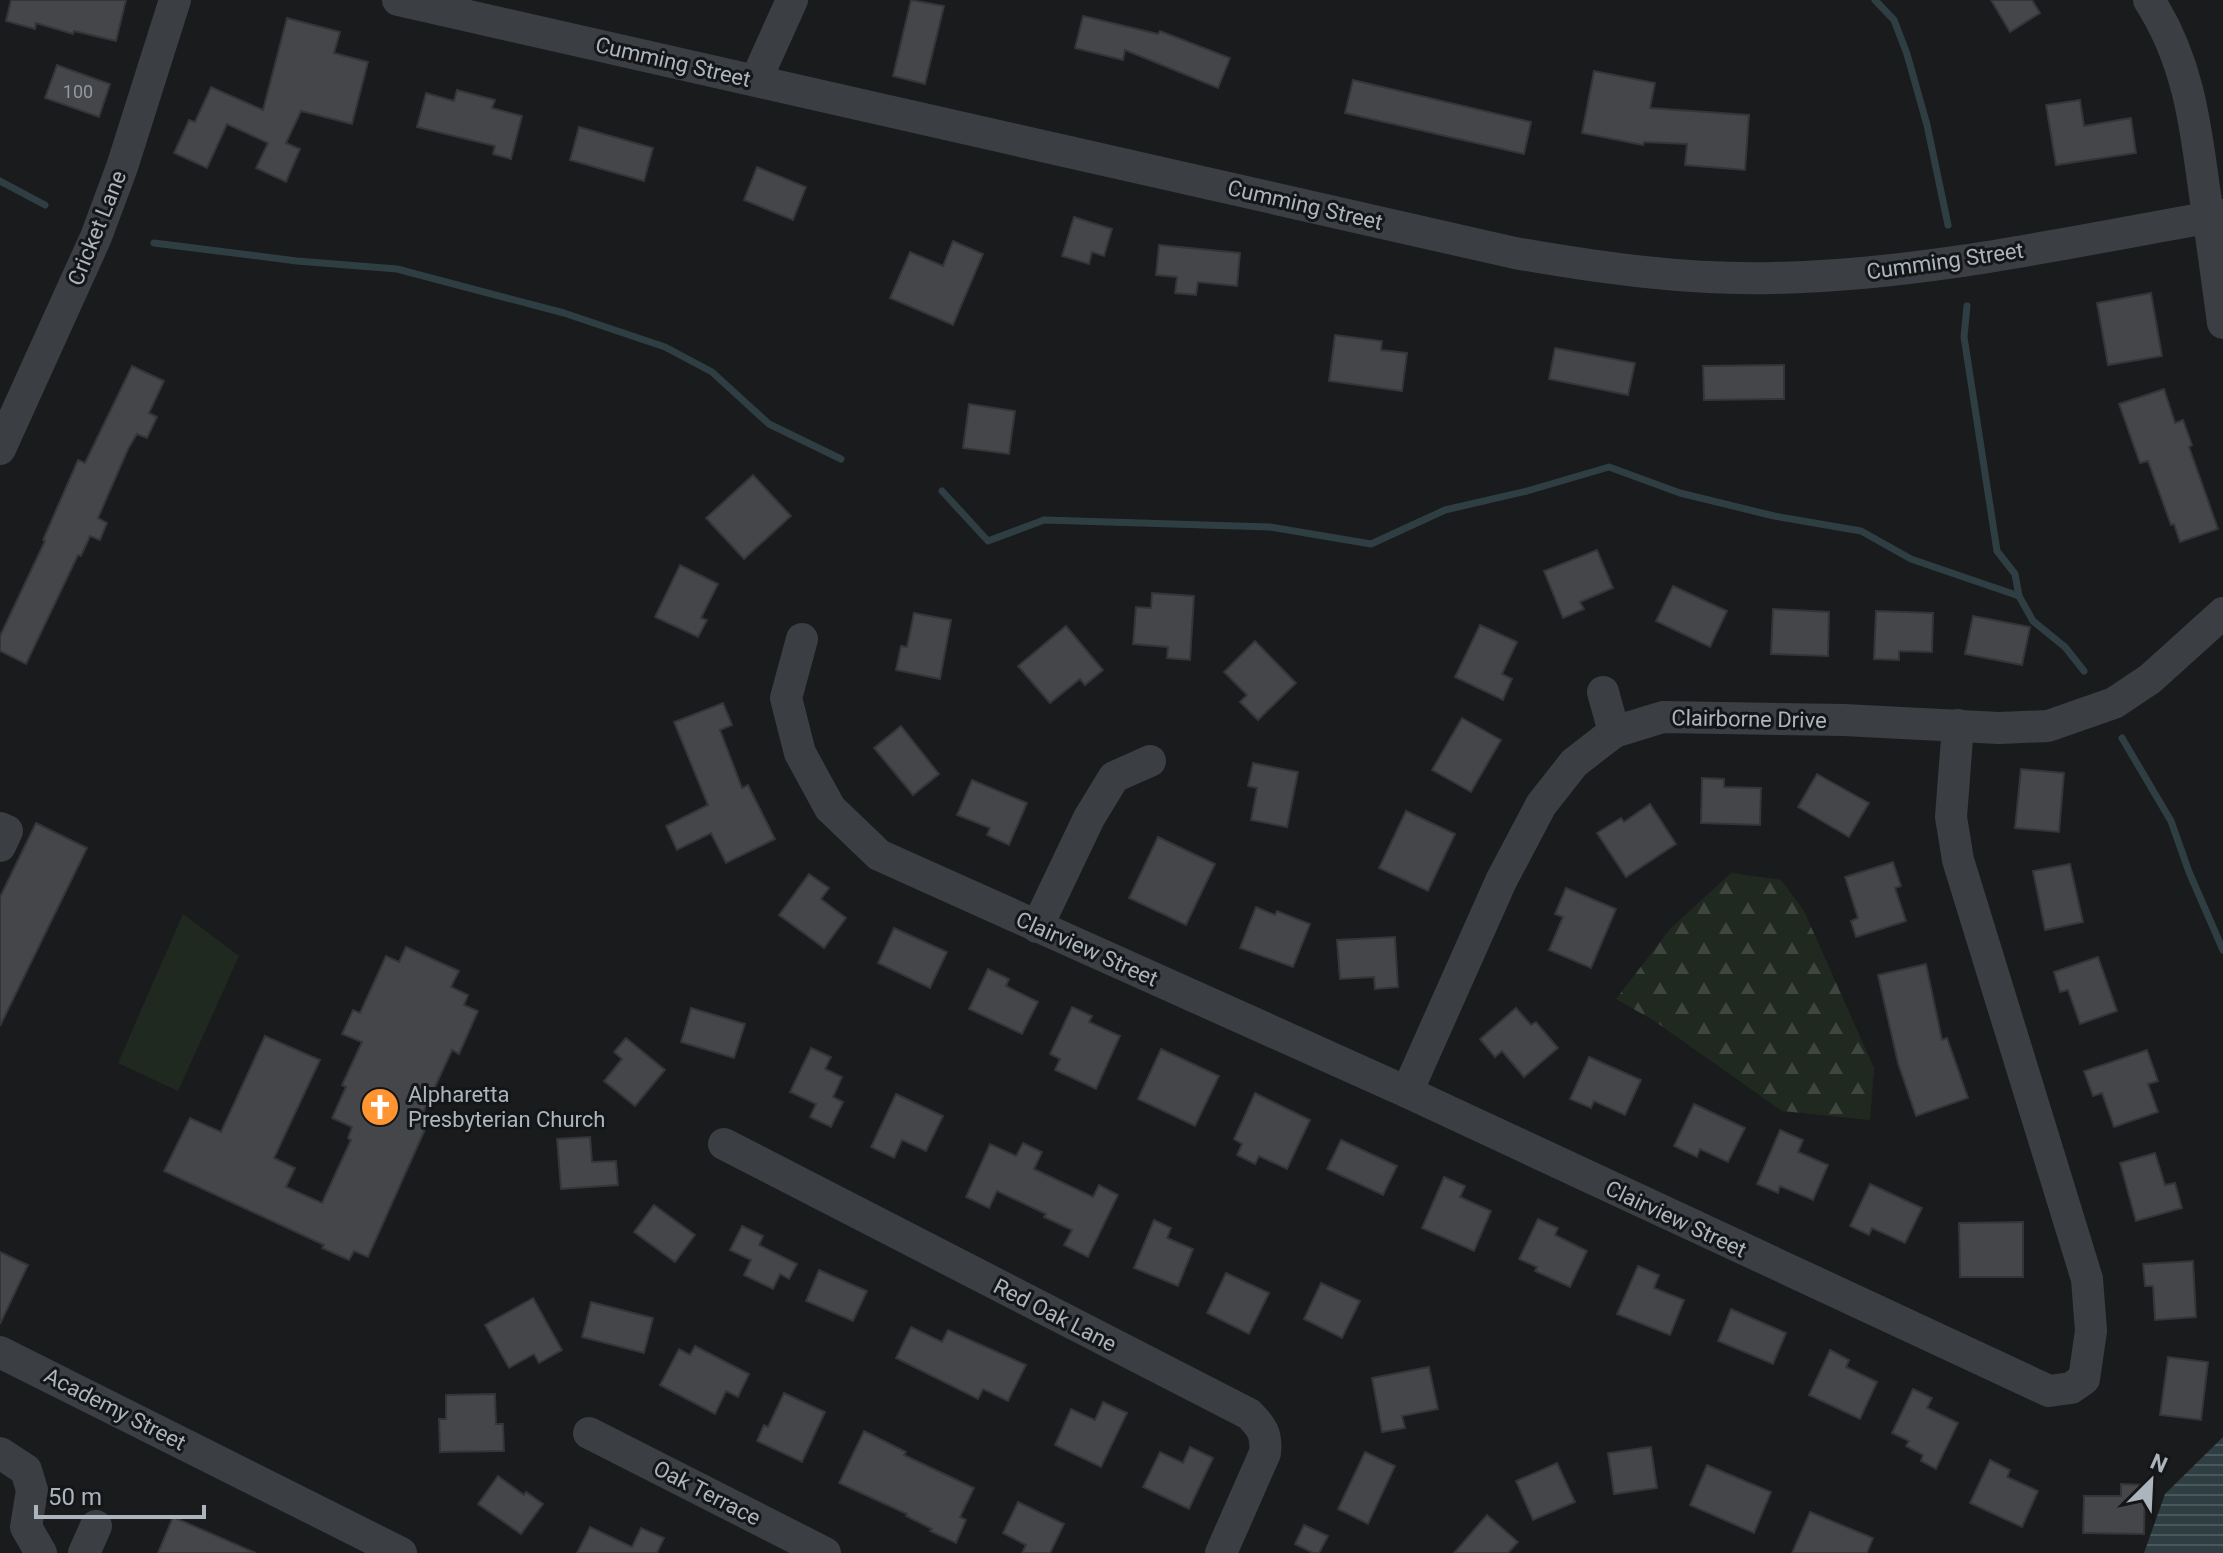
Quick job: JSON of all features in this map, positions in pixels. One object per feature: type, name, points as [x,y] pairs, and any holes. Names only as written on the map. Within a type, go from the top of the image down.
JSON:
[{"type":"street","name":"Cricket Lane","points":[[0,449],[96,237],[122,167],[175,0]]},
{"type":"street","name":"Cumming Street","points":[[398,0],[1515,253],[1654,274],[1772,278],[1871,273],[2216,216]]},
{"type":"street","points":[[756,80],[792,0]]},
{"type":"street","points":[[2149,0],[2179,61],[2192,103],[2216,216],[2223,323]]},
{"type":"street","name":"Clairborne Drive","points":[[1407,1092],[1501,881],[1541,805],[1574,763],[1614,732],[1663,717],[1999,728],[2048,726],[2114,703],[2150,679],[2223,613]]},
{"type":"street","name":"Clairview Street","points":[[802,639],[786,698],[800,753],[830,808],[879,855],[1407,1092],[2049,1391],[2071,1388],[2084,1379],[2091,1331],[2087,1279],[1958,860],[1951,817],[1958,725]]},
{"type":"street","points":[[1603,692],[1614,732]]},
{"type":"street","points":[[1037,927],[1089,818],[1114,777],[1150,761]]},
{"type":"street","points":[[0,828],[7,831],[0,846]]},
{"type":"street","name":"Red Oak Lane","points":[[724,1144],[1249,1414],[1264,1429],[1267,1440],[1265,1453],[1221,1553]]},
{"type":"street","name":"Academy Street","points":[[0,1352],[401,1553]]},
{"type":"street","name":"Oak Terrace","points":[[589,1433],[825,1553]]},
{"type":"street","points":[[0,1453],[26,1470],[32,1490],[26,1527],[41,1553]]},
{"type":"green space","points":[[1731,873],[1781,880],[1804,911],[1874,1068],[1870,1120],[1782,1111],[1653,1020],[1616,999],[1670,929]]},
{"type":"green space","points":[[183,914],[239,956],[178,1091],[118,1063]]},
{"type":"shaded area","points":[[2223,1437],[2223,1553],[2144,1553],[2165,1494]]},
{"type":"building","points":[[11,0],[126,0],[116,41],[74,31],[73,34],[36,23],[35,29],[6,21]]},
{"type":"building","points":[[911,0],[944,6],[925,84],[893,76]]},
{"type":"building","points":[[1991,0],[2032,0],[2040,13],[2010,32]]},
{"type":"building","points":[[1083,16],[1158,34],[1160,31],[1230,58],[1218,88],[1125,50],[1123,60],[1075,48]]},
{"type":"building","points":[[287,18],[340,32],[334,53],[368,62],[352,124],[301,111],[286,143],[300,149],[286,182],[256,168],[268,143],[227,124],[207,168],[174,153],[189,120],[195,122],[211,87],[263,110]]},
{"type":"building","points":[[57,65],[110,84],[99,117],[45,98]]},
{"type":"building","points":[[1594,71],[1655,83],[1650,108],[1749,115],[1745,170],[1685,165],[1687,144],[1644,142],[1643,145],[1582,133]]},
{"type":"building","points":[[1353,80],[1531,122],[1524,154],[1345,113]]},
{"type":"building","points":[[457,90],[495,100],[492,108],[522,116],[511,159],[493,154],[495,146],[417,127],[426,93],[454,101]]},
{"type":"building","points":[[2080,100],[2084,126],[2131,118],[2136,153],[2056,165],[2046,105]]},
{"type":"building","points":[[579,127],[653,148],[644,181],[570,160]]},
{"type":"building","points":[[757,167],[806,187],[793,220],[744,200]]},
{"type":"building","points":[[1074,217],[1112,229],[1104,256],[1092,252],[1089,264],[1062,256]]},
{"type":"building","points":[[953,241],[983,254],[953,325],[890,298],[910,252],[943,266]]},
{"type":"building","points":[[1159,245],[1240,253],[1237,286],[1198,282],[1196,295],[1175,293],[1177,277],[1156,275]]},
{"type":"building","points":[[2151,293],[2162,356],[2108,365],[2097,303]]},
{"type":"building","points":[[1335,335],[1382,341],[1381,350],[1407,353],[1402,391],[1329,381]]},
{"type":"building","points":[[1555,348],[1635,363],[1628,395],[1549,379]]},
{"type":"building","points":[[1784,365],[1784,399],[1704,400],[1703,366]]},
{"type":"building","points":[[132,366],[164,381],[149,413],[157,417],[147,438],[137,434],[128,449],[98,518],[107,523],[100,540],[90,536],[81,556],[78,555],[26,664],[0,651],[0,636],[45,541],[78,460],[85,463]]},
{"type":"building","points":[[2164,389],[2175,423],[2183,420],[2192,445],[2189,447],[2218,529],[2180,542],[2148,461],[2140,463],[2119,404]]},
{"type":"building","points":[[969,404],[1015,411],[1009,454],[963,448]]},
{"type":"building","points":[[753,475],[791,516],[744,559],[706,518]]},
{"type":"building","points":[[1597,550],[1613,588],[1580,602],[1584,609],[1563,618],[1544,571]]},
{"type":"building","points":[[680,565],[718,584],[701,618],[707,620],[698,637],[655,617]]},
{"type":"building","points":[[1673,586],[1727,611],[1710,647],[1656,621]]},
{"type":"building","points":[[1152,593],[1194,596],[1190,660],[1167,658],[1168,647],[1133,644],[1136,607],[1151,608]]},
{"type":"building","points":[[1773,609],[1829,612],[1828,656],[1771,654]]},
{"type":"building","points":[[1876,611],[1933,613],[1932,652],[1899,651],[1899,660],[1874,659]]},
{"type":"building","points":[[914,613],[951,620],[940,679],[896,670],[901,646],[907,647]]},
{"type":"building","points":[[1973,616],[2030,627],[2022,665],[1965,654]]},
{"type":"building","points":[[1480,625],[1517,642],[1502,674],[1512,679],[1503,700],[1455,677]]},
{"type":"building","points":[[1066,626],[1103,670],[1085,685],[1080,679],[1050,703],[1018,666]]},
{"type":"building","points":[[1255,641],[1296,683],[1258,720],[1240,702],[1247,695],[1224,672]]},
{"type":"building","points":[[723,703],[732,725],[720,730],[742,788],[748,785],[775,839],[726,863],[711,833],[677,850],[666,826],[708,805],[674,722]]},
{"type":"building","points":[[1462,718],[1501,740],[1471,792],[1432,770]]},
{"type":"building","points":[[901,726],[939,774],[913,795],[874,748]]},
{"type":"building","points":[[1253,763],[1298,772],[1287,827],[1251,820],[1257,788],[1248,786]]},
{"type":"building","points":[[2021,769],[2064,773],[2059,832],[2015,828]]},
{"type":"building","points":[[1817,774],[1869,803],[1849,837],[1798,807]]},
{"type":"building","points":[[1702,778],[1724,779],[1724,787],[1761,788],[1760,825],[1701,823]]},
{"type":"building","points":[[972,780],[1027,803],[1009,845],[987,835],[990,828],[957,815]]},
{"type":"building","points":[[1650,804],[1676,844],[1626,877],[1597,833],[1621,818],[1624,822]]},
{"type":"building","points":[[1406,811],[1455,834],[1428,891],[1379,868]]},
{"type":"building","points":[[36,823],[87,848],[0,1026],[0,897]]},
{"type":"building","points":[[1158,837],[1215,864],[1186,925],[1129,898]]},
{"type":"building","points":[[1893,862],[1901,886],[1895,888],[1906,921],[1856,937],[1851,921],[1858,918],[1845,877]]},
{"type":"building","points":[[2070,864],[2083,922],[2045,930],[2033,871]]},
{"type":"building","points":[[809,874],[829,888],[821,899],[846,918],[824,948],[779,915]]},
{"type":"building","points":[[1566,888],[1616,909],[1591,968],[1549,950],[1563,917],[1555,914]]},
{"type":"building","points":[[1256,907],[1275,915],[1277,911],[1310,924],[1293,967],[1240,948]]},
{"type":"building","points":[[894,928],[947,952],[930,988],[878,963]]},
{"type":"building","points":[[1395,937],[1398,987],[1375,989],[1374,977],[1340,979],[1337,940]]},
{"type":"building","name":"Alpharetta Presbyterian Church","points":[[406,947],[459,971],[451,987],[468,995],[464,1005],[478,1011],[459,1054],[452,1050],[423,1113],[431,1116],[368,1257],[354,1251],[349,1260],[322,1248],[324,1245],[164,1171],[190,1118],[221,1132],[265,1036],[320,1060],[274,1158],[295,1168],[286,1187],[322,1203],[351,1140],[348,1138],[352,1127],[332,1118],[346,1087],[342,1085],[362,1042],[342,1034],[353,1010],[360,1013],[386,956],[399,962]]},
{"type":"building","points":[[2098,957],[2117,1011],[2080,1024],[2068,990],[2060,992],[2054,972]]},
{"type":"building","points":[[1926,964],[1942,1040],[1947,1038],[1968,1098],[1916,1116],[1898,1063],[1878,975]]},
{"type":"building","points":[[988,969],[1009,979],[1006,986],[1038,1002],[1022,1034],[969,1009]]},
{"type":"building","points":[[1072,1007],[1092,1016],[1089,1022],[1120,1036],[1096,1089],[1055,1070],[1060,1059],[1050,1054]]},
{"type":"building","points":[[691,1008],[745,1024],[734,1058],[681,1042]]},
{"type":"building","points":[[1516,1008],[1531,1025],[1536,1022],[1558,1048],[1524,1077],[1502,1051],[1495,1057],[1480,1039]]},
{"type":"building","points":[[626,1038],[665,1070],[635,1106],[604,1081],[622,1059],[614,1052]]},
{"type":"building","points":[[811,1048],[831,1057],[825,1069],[842,1077],[833,1097],[843,1102],[831,1127],[810,1117],[816,1104],[790,1092]]},
{"type":"building","points":[[1161,1049],[1219,1076],[1195,1126],[1138,1099]]},
{"type":"building","points":[[2147,1050],[2158,1081],[2148,1084],[2158,1112],[2114,1127],[2102,1093],[2093,1096],[2084,1071]]},
{"type":"building","points":[[1589,1057],[1641,1080],[1625,1115],[1594,1101],[1591,1108],[1570,1099]]},
{"type":"building","points":[[1255,1093],[1310,1120],[1287,1169],[1259,1156],[1255,1164],[1237,1155],[1242,1144],[1234,1139]]},
{"type":"building","points":[[896,1094],[943,1116],[926,1151],[902,1140],[894,1158],[871,1147]]},
{"type":"building","points":[[1694,1104],[1745,1128],[1728,1162],[1700,1149],[1697,1157],[1674,1146]]},
{"type":"building","points":[[1780,1130],[1803,1140],[1798,1152],[1828,1165],[1813,1200],[1780,1186],[1778,1193],[1757,1184]]},
{"type":"building","points":[[590,1137],[592,1162],[616,1161],[618,1185],[561,1189],[557,1139]]},
{"type":"building","points":[[1341,1140],[1397,1166],[1383,1195],[1327,1169]]},
{"type":"building","points":[[1023,1143],[1042,1152],[1034,1169],[1093,1197],[1099,1185],[1118,1195],[1088,1257],[1064,1245],[1072,1230],[1044,1217],[1046,1214],[997,1191],[989,1208],[966,1197],[990,1144],[1016,1156]]},
{"type":"building","points":[[2155,1153],[2165,1185],[2175,1183],[2182,1208],[2136,1221],[2120,1163]]},
{"type":"building","points":[[1444,1177],[1465,1186],[1460,1197],[1491,1211],[1474,1251],[1422,1228]]},
{"type":"building","points":[[1870,1184],[1922,1208],[1905,1243],[1872,1228],[1869,1235],[1850,1226]]},
{"type":"building","points":[[654,1205],[695,1235],[675,1262],[634,1232]]},
{"type":"building","points":[[1538,1219],[1558,1228],[1555,1235],[1587,1251],[1570,1287],[1535,1271],[1537,1267],[1519,1259]]},
{"type":"building","points":[[1154,1220],[1171,1228],[1167,1238],[1193,1249],[1178,1286],[1134,1268]]},
{"type":"building","points":[[2023,1222],[2023,1277],[1960,1277],[1959,1223]]},
{"type":"building","points":[[742,1226],[763,1236],[759,1245],[797,1264],[789,1279],[780,1274],[773,1289],[744,1275],[751,1260],[730,1250]]},
{"type":"building","points":[[0,1252],[28,1265],[0,1324]]},
{"type":"building","points":[[2193,1261],[2196,1317],[2155,1320],[2153,1286],[2145,1286],[2143,1264]]},
{"type":"building","points":[[1638,1266],[1659,1275],[1654,1288],[1684,1300],[1670,1335],[1617,1314]]},
{"type":"building","points":[[819,1270],[867,1291],[853,1321],[806,1301]]},
{"type":"building","points":[[1226,1273],[1269,1293],[1249,1334],[1207,1313]]},
{"type":"building","points":[[1321,1283],[1360,1301],[1342,1338],[1304,1319]]},
{"type":"building","points":[[533,1298],[562,1350],[539,1363],[534,1354],[509,1368],[485,1325]]},
{"type":"building","points":[[591,1302],[653,1318],[644,1353],[582,1337]]},
{"type":"building","points":[[1731,1309],[1786,1333],[1773,1364],[1718,1341]]},
{"type":"building","points":[[911,1327],[942,1342],[948,1330],[1026,1365],[1008,1401],[983,1389],[978,1399],[896,1358]]},
{"type":"building","points":[[695,1346],[749,1374],[738,1397],[726,1391],[715,1414],[660,1385],[679,1349],[690,1355]]},
{"type":"building","points":[[1830,1350],[1849,1360],[1846,1367],[1877,1382],[1860,1419],[1809,1395]]},
{"type":"building","points":[[2168,1357],[2208,1362],[2201,1420],[2160,1415]]},
{"type":"building","points":[[1429,1367],[1438,1409],[1402,1416],[1405,1428],[1382,1432],[1372,1378]]},
{"type":"building","points":[[1913,1389],[1932,1398],[1927,1408],[1958,1423],[1936,1469],[1921,1461],[1923,1455],[1906,1446],[1909,1441],[1892,1433]]},
{"type":"building","points":[[784,1393],[825,1412],[802,1462],[757,1441],[764,1425],[768,1427]]},
{"type":"building","points":[[495,1394],[496,1424],[503,1424],[504,1451],[440,1452],[439,1419],[446,1419],[446,1395]]},
{"type":"building","points":[[1103,1402],[1127,1413],[1101,1467],[1055,1445],[1071,1409],[1095,1420]]},
{"type":"building","points":[[864,1431],[906,1452],[904,1455],[974,1488],[960,1517],[966,1520],[956,1543],[930,1531],[932,1529],[907,1514],[839,1483]]},
{"type":"building","points":[[1190,1447],[1213,1458],[1189,1509],[1143,1487],[1160,1452],[1183,1463]]},
{"type":"building","points":[[1651,1447],[1657,1488],[1614,1494],[1608,1453]]},
{"type":"building","points":[[1365,1452],[1395,1466],[1368,1524],[1338,1509]]},
{"type":"building","points":[[1990,1460],[2010,1470],[2007,1477],[2038,1491],[2022,1527],[1970,1503]]},
{"type":"building","points":[[1557,1463],[1575,1502],[1533,1520],[1516,1481]]},
{"type":"building","points":[[1707,1465],[1771,1492],[1754,1533],[1690,1505]]},
{"type":"building","points":[[498,1476],[543,1504],[521,1534],[478,1504]]},
{"type":"building","points":[[2121,1484],[2145,1485],[2144,1534],[2083,1533],[2084,1496],[2121,1496]]},
{"type":"building","points":[[1018,1502],[1064,1524],[1050,1553],[1022,1553],[1026,1545],[1003,1533]]},
{"type":"building","points":[[1810,1512],[1873,1538],[1867,1553],[1792,1553]]},
{"type":"building","points":[[1487,1515],[1518,1542],[1508,1553],[1454,1553]]},
{"type":"building","points":[[173,1517],[256,1553],[158,1553]]},
{"type":"building","points":[[1304,1525],[1328,1536],[1319,1553],[1295,1544]]},
{"type":"building","points":[[590,1527],[632,1547],[641,1528],[664,1538],[657,1553],[577,1553]]},
{"type":"waterway","points":[[1875,0],[1894,20],[1907,54],[1927,125],[1948,225]]},
{"type":"waterway","points":[[0,181],[45,205]]},
{"type":"waterway","points":[[154,243],[297,261],[397,269],[564,313],[665,347],[712,372],[769,424],[841,459]]},
{"type":"waterway","points":[[1967,306],[1964,337],[1997,551],[2015,574],[2019,596],[2033,621],[2065,647],[2084,671]]},
{"type":"waterway","points":[[942,491],[988,541],[1044,520],[1270,527],[1371,544],[1445,510],[1527,491],[1609,467],[1680,493],[1774,516],[1861,531],[1911,559],[2019,596]]},
{"type":"waterway","points":[[2122,738],[2171,821],[2223,950]]},
{"type":"place","name":"Alpharetta Presbyterian Church","points":[[380,1107]]}]
